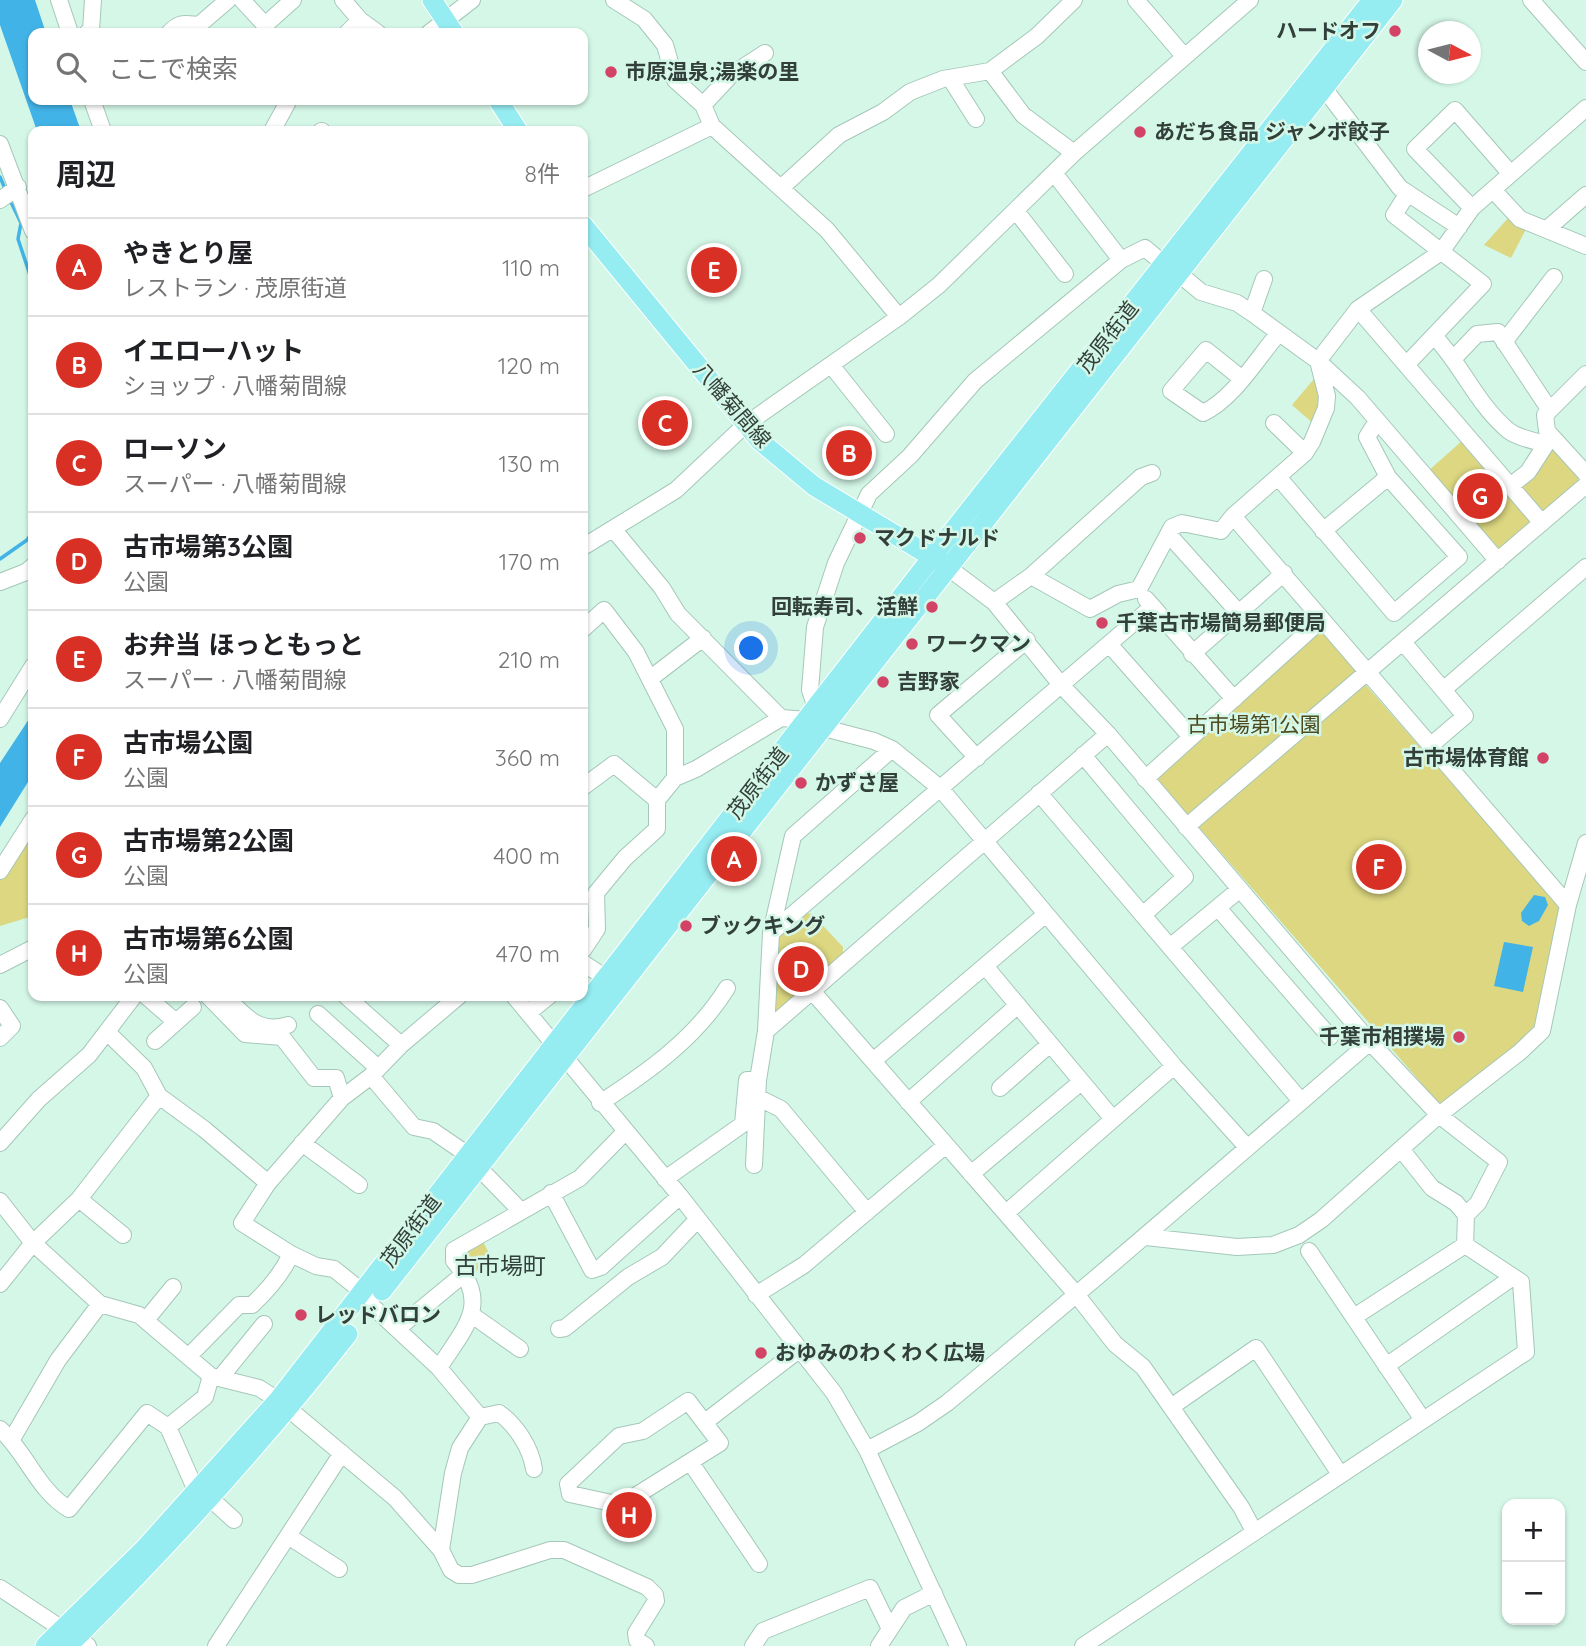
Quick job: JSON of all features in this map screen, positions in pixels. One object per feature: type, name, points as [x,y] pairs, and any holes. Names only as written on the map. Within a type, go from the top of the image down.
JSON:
[{"type":"main road","points":[[432,0],[450,28]]},
{"type":"main road","name":"茂原街道","points":[[559,1052],[606,978],[816,719],[950,569],[1372,0]]},
{"type":"main road","name":"茂原街道","points":[[45,1646],[74,1640],[283,1405],[816,719],[933,556],[1393,0]]},
{"type":"main road","points":[[501,105],[516,126]]},
{"type":"main road","name":"八幡菊間線","points":[[588,231],[660,321],[734,406],[746,425],[814,486],[933,556],[950,569]]},
{"type":"street","points":[[59,0],[68,28]]},
{"type":"street","points":[[91,28],[93,0]]},
{"type":"street","points":[[173,28],[177,24],[200,24],[228,0]]},
{"type":"street","points":[[242,0],[265,25],[293,0]]},
{"type":"street","points":[[343,0],[360,20],[371,28]]},
{"type":"street","points":[[450,28],[472,0]]},
{"type":"street","points":[[614,0],[643,19],[665,45],[675,79],[703,105],[712,125],[827,230],[899,317]]},
{"type":"street","points":[[782,187],[839,135],[883,112],[910,92],[950,78],[990,71],[1037,36],[1074,0]]},
{"type":"street","points":[[1136,0],[1184,56]]},
{"type":"street","points":[[588,544],[676,490],[746,425],[899,317],[939,285],[1074,153],[1250,0]]},
{"type":"street","points":[[1537,3],[1586,62]]},
{"type":"street","points":[[352,28],[360,20]]},
{"type":"street","points":[[703,105],[732,75],[765,53]]},
{"type":"street","points":[[990,71],[1023,115],[1074,153]]},
{"type":"street","points":[[950,78],[976,119]]},
{"type":"street","points":[[1323,87],[1400,188],[1459,227]]},
{"type":"street","points":[[97,105],[102,126]]},
{"type":"street","points":[[275,126],[286,105]]},
{"type":"street","points":[[1318,361],[1358,309],[1441,252],[1472,208],[1586,107]]},
{"type":"street","points":[[1472,208],[1415,149],[1455,110],[1510,173]]},
{"type":"street","points":[[588,187],[712,125]]},
{"type":"street","points":[[0,144],[28,216]]},
{"type":"street","points":[[1054,173],[1121,260]]},
{"type":"street","points":[[0,200],[18,187]]},
{"type":"street","points":[[1493,190],[1520,219],[1586,246]]},
{"type":"street","points":[[1406,365],[1483,285],[1394,215],[1408,194]]},
{"type":"street","points":[[1547,229],[1586,195]]},
{"type":"street","points":[[1016,211],[1065,274]]},
{"type":"street","points":[[816,719],[810,690],[815,627],[836,563],[869,494],[910,456],[975,381],[1121,260],[1144,247],[1201,292],[1237,303],[1318,361],[1358,398],[1498,561]]},
{"type":"street","points":[[1504,342],[1554,278]]},
{"type":"street","points":[[1252,313],[1265,279]]},
{"type":"street","points":[[1358,309],[1542,523]]},
{"type":"street","points":[[1454,358],[1477,334],[1497,332],[1549,409]]},
{"type":"street","points":[[1241,378],[1278,334]]},
{"type":"street","points":[[1434,336],[1454,358],[1461,375],[1479,399],[1511,433],[1549,440]]},
{"type":"street","points":[[1031,576],[1090,609],[1118,594],[1139,589],[1170,536],[1172,527],[1182,523],[1221,531],[1233,516],[1305,453],[1326,408],[1327,396],[1318,361]]},
{"type":"street","points":[[831,365],[886,434]]},
{"type":"street","points":[[1586,374],[1569,394],[1545,415],[1549,440],[1586,474]]},
{"type":"street","points":[[1279,478],[1394,613],[1459,558],[1388,477],[1367,437],[1377,421]]},
{"type":"street","points":[[1273,423],[1305,453]]},
{"type":"street","points":[[1510,486],[1528,472],[1549,440]]},
{"type":"street","points":[[994,602],[1031,576],[1141,477],[1152,473]]},
{"type":"street","points":[[1323,531],[1388,477]]},
{"type":"street","points":[[1186,827],[1586,485]]},
{"type":"street","points":[[1233,516],[1568,905]]},
{"type":"street","points":[[614,530],[662,588],[678,614],[781,718]]},
{"type":"street","points":[[1170,536],[1239,613]]},
{"type":"street","points":[[950,569],[994,602],[1062,686],[1108,733],[1370,1042],[1439,1115],[1499,1162],[1478,1203],[1465,1215]]},
{"type":"street","points":[[0,582],[28,570]]},
{"type":"street","points":[[1443,690],[1585,570]]},
{"type":"street","points":[[1192,654],[1284,573]]},
{"type":"street","points":[[1139,589],[1192,654],[1234,699]]},
{"type":"street","points":[[1412,598],[1429,619]]},
{"type":"street","points":[[771,933],[1152,607]]},
{"type":"street","points":[[588,624],[604,610],[636,652],[651,678],[675,729],[675,778]]},
{"type":"street","points":[[1145,779],[1322,619]]},
{"type":"street","points":[[651,678],[703,638]]},
{"type":"street","points":[[977,758],[938,715],[1027,640]]},
{"type":"street","points":[[1404,642],[1465,716],[1430,746]]},
{"type":"street","points":[[1109,644],[1191,737]]},
{"type":"street","points":[[0,719],[28,674]]},
{"type":"street","points":[[588,942],[597,929],[596,893],[625,858],[657,829],[657,800],[675,778],[696,769],[781,718],[816,719],[892,749],[940,788],[1174,1066],[1246,1146]]},
{"type":"street","points":[[766,1031],[1108,733]]},
{"type":"street","points":[[754,1165],[758,1080],[766,1031],[771,933],[793,836],[892,749]]},
{"type":"street","points":[[1083,755],[1185,877],[1143,915]]},
{"type":"street","points":[[588,783],[614,764],[657,800]]},
{"type":"street","points":[[1039,793],[1301,1101]]},
{"type":"street","points":[[0,871],[28,827]]},
{"type":"street","points":[[1146,1237],[1237,1247],[1273,1245],[1299,1235],[1321,1220],[1439,1115],[1542,1031],[1568,905],[1586,843]]},
{"type":"street","points":[[1170,947],[1240,890]]},
{"type":"street","points":[[1217,908],[1331,1037]]},
{"type":"street","points":[[873,1061],[1046,914]]},
{"type":"street","points":[[0,965],[28,951]]},
{"type":"street","points":[[588,966],[606,978]]},
{"type":"street","points":[[985,966],[1113,1119]]},
{"type":"street","points":[[1289,989],[1308,969]]},
{"type":"street","points":[[600,1103],[655,1068],[716,1006],[727,988]]},
{"type":"street","points":[[812,991],[1076,1294],[1115,1344],[1143,1367],[1241,1507],[1254,1531]]},
{"type":"street","points":[[0,1143],[39,1099],[89,1055],[130,1001]]},
{"type":"street","points":[[152,1001],[176,1022]]},
{"type":"street","points":[[213,1001],[245,1034],[282,1037],[314,1078],[336,1078],[342,1098]]},
{"type":"street","points":[[230,1001],[253,1024],[276,1029],[288,1025]]},
{"type":"street","points":[[352,1001],[401,1045]]},
{"type":"street","points":[[453,1001],[401,1045],[375,1072],[342,1098],[268,1184],[242,1223],[291,1254],[316,1266],[334,1269],[439,1368],[480,1417]]},
{"type":"street","points":[[518,1001],[624,1133],[680,1196],[840,1403],[867,1450],[958,1646]]},
{"type":"street","points":[[528,1013],[543,1001]]},
{"type":"street","points":[[908,1102],[1018,1005]]},
{"type":"street","points":[[155,1041],[193,1007]]},
{"type":"street","points":[[0,1008],[12,1027],[0,1038]]},
{"type":"street","points":[[318,1014],[375,1072],[414,1127],[433,1130],[474,1162],[520,1210]]},
{"type":"street","points":[[108,1033],[145,1068],[159,1096],[204,1129],[268,1184]]},
{"type":"street","points":[[867,1450],[918,1423],[947,1403],[1146,1237],[1246,1146],[1370,1042]]},
{"type":"street","points":[[1000,1088],[1050,1044]]},
{"type":"street","points":[[1006,1213],[1174,1066]]},
{"type":"street","points":[[665,1179],[743,1124],[747,1080],[758,1080]]},
{"type":"street","points":[[971,1174],[1081,1082]]},
{"type":"street","points":[[0,1284],[33,1243],[79,1199],[159,1096]]},
{"type":"street","points":[[757,1097],[781,1109],[867,1212]]},
{"type":"street","points":[[439,1368],[472,1315],[475,1297],[465,1272],[454,1261],[454,1250],[580,1178],[624,1133]]},
{"type":"street","points":[[302,1143],[359,1185]]},
{"type":"street","points":[[756,1295],[804,1265],[946,1145]]},
{"type":"street","points":[[1401,1150],[1432,1188],[1456,1203],[1465,1215],[1465,1245]]},
{"type":"street","points":[[551,1193],[592,1270],[601,1267],[680,1196]]},
{"type":"street","points":[[79,1199],[123,1235]]},
{"type":"street","points":[[0,1201],[33,1243],[100,1304],[124,1308],[146,1320],[216,1377],[260,1388],[342,1453],[395,1499],[441,1550],[451,1570],[459,1575],[472,1575],[550,1550],[564,1550],[636,1582],[655,1595],[656,1601],[636,1633],[637,1640],[646,1646]]},
{"type":"street","points":[[559,1329],[565,1328],[628,1277],[662,1257],[697,1220]]},
{"type":"street","points":[[1083,1646],[1526,1352],[1521,1282],[1465,1245]]},
{"type":"street","points":[[1354,1317],[1465,1245]]},
{"type":"street","points":[[1309,1251],[1423,1420]]},
{"type":"street","points":[[189,1356],[239,1305],[252,1306],[270,1288],[291,1254]]},
{"type":"street","points":[[397,1329],[465,1272]]},
{"type":"street","points":[[1386,1366],[1513,1277]]},
{"type":"street","points":[[146,1320],[173,1287]]},
{"type":"street","points":[[100,1304],[6,1434],[31,1470],[60,1504],[69,1509],[147,1413],[168,1427],[204,1496],[234,1520]]},
{"type":"street","points":[[472,1315],[520,1349]]},
{"type":"street","points":[[168,1427],[205,1397],[216,1377],[264,1324]]},
{"type":"street","points":[[1171,1407],[1256,1348],[1340,1474]]},
{"type":"street","points":[[705,1422],[800,1349]]},
{"type":"street","points":[[688,1401],[720,1443],[691,1463],[621,1505],[570,1494],[568,1484],[619,1436],[643,1430],[688,1401]]},
{"type":"street","points":[[441,1550],[453,1473],[460,1448],[480,1417],[499,1413],[509,1420],[532,1457],[534,1469]]},
{"type":"street","points":[[216,1646],[342,1453]]},
{"type":"street","points":[[691,1463],[759,1564]]},
{"type":"street","points":[[288,1536],[339,1569]]},
{"type":"street","points":[[0,1588],[74,1640]]},
{"type":"street","points":[[753,1646],[763,1631],[870,1588],[890,1629]]},
{"type":"street","points":[[879,1646],[904,1608],[934,1593]]},
{"type":"green space","points":[[1509,217],[1527,227],[1511,258],[1484,245]]},
{"type":"green space","points":[[1314,379],[1322,402],[1314,424],[1292,405]]},
{"type":"green space","points":[[1463,440],[1533,519],[1497,552],[1427,472]]},
{"type":"green space","points":[[1553,445],[1579,474],[1578,482],[1543,511],[1536,511],[1517,488]]},
{"type":"green space","name":"古市場第1公園","points":[[1319,629],[1357,673],[1189,820],[1151,776]]},
{"type":"green space","points":[[1364,683],[1562,909],[1537,1027],[1443,1108],[1197,825]]},
{"type":"green space","points":[[28,834],[28,918],[0,926],[0,870]]},
{"type":"green space","points":[[807,913],[812,914],[843,947],[843,955],[777,1012],[772,1010],[777,937]]},
{"type":"green space","points":[[482,1240],[492,1259],[483,1262],[472,1277],[461,1259],[462,1253]]},
{"type":"green space","points":[[636,1502],[648,1528],[612,1526],[613,1510]]},
{"type":"water","points":[[0,0],[35,0],[44,28],[28,28],[28,105],[72,105],[79,126],[35,126],[0,25]]},
{"type":"water","points":[[28,721],[28,782],[0,827],[0,763]]},
{"type":"water","points":[[1534,895],[1545,897],[1548,905],[1539,921],[1529,926],[1522,921],[1521,913]]},
{"type":"water","points":[[1504,942],[1533,947],[1523,992],[1494,986]]},
{"type":"waterway","points":[[0,177],[6,191]]},
{"type":"waterway","points":[[9,198],[21,223],[18,239],[28,269]]},
{"type":"waterway","points":[[0,559],[28,538]]},
{"type":"place","name":"ハードオフ","points":[[1395,31]]},
{"type":"place","name":"市原温泉;湯楽の里","points":[[611,72]]},
{"type":"place","name":"あだち食品 ジャンボ餃子","points":[[1140,132]]},
{"type":"place","name":"お弁当 ほっともっと","points":[[714,270]]},
{"type":"place","name":"ローソン","points":[[665,423]]},
{"type":"place","name":"イエローハット","points":[[849,453]]},
{"type":"place","name":"古市場第2公園","points":[[1480,496]]},
{"type":"place","name":"マクドナルド","points":[[860,538]]},
{"type":"place","name":"回転寿司、活鮮","points":[[932,607]]},
{"type":"place","name":"千葉古市場簡易郵便局","points":[[1102,623]]},
{"type":"place","name":"ワークマン","points":[[912,644]]},
{"type":"place","name":"吉野家","points":[[883,682]]},
{"type":"place","name":"古市場体育館","points":[[1543,758]]},
{"type":"place","name":"かずさ屋","points":[[801,783]]},
{"type":"place","name":"やきとり屋","points":[[734,859]]},
{"type":"place","name":"古市場公園","points":[[1379,867]]},
{"type":"place","name":"ブックキング","points":[[686,926]]},
{"type":"place","name":"古市場第3公園","points":[[801,969]]},
{"type":"place","name":"千葉市相撲場","points":[[1459,1037]]},
{"type":"place","name":"レッドバロン","points":[[301,1315]]},
{"type":"place","name":"おゆみのわくわく広場","points":[[761,1353]]},
{"type":"place","name":"古市場第6公園","points":[[629,1515]]},
{"type":"district","name":"古市場町","points":[[500,1266]]}]
